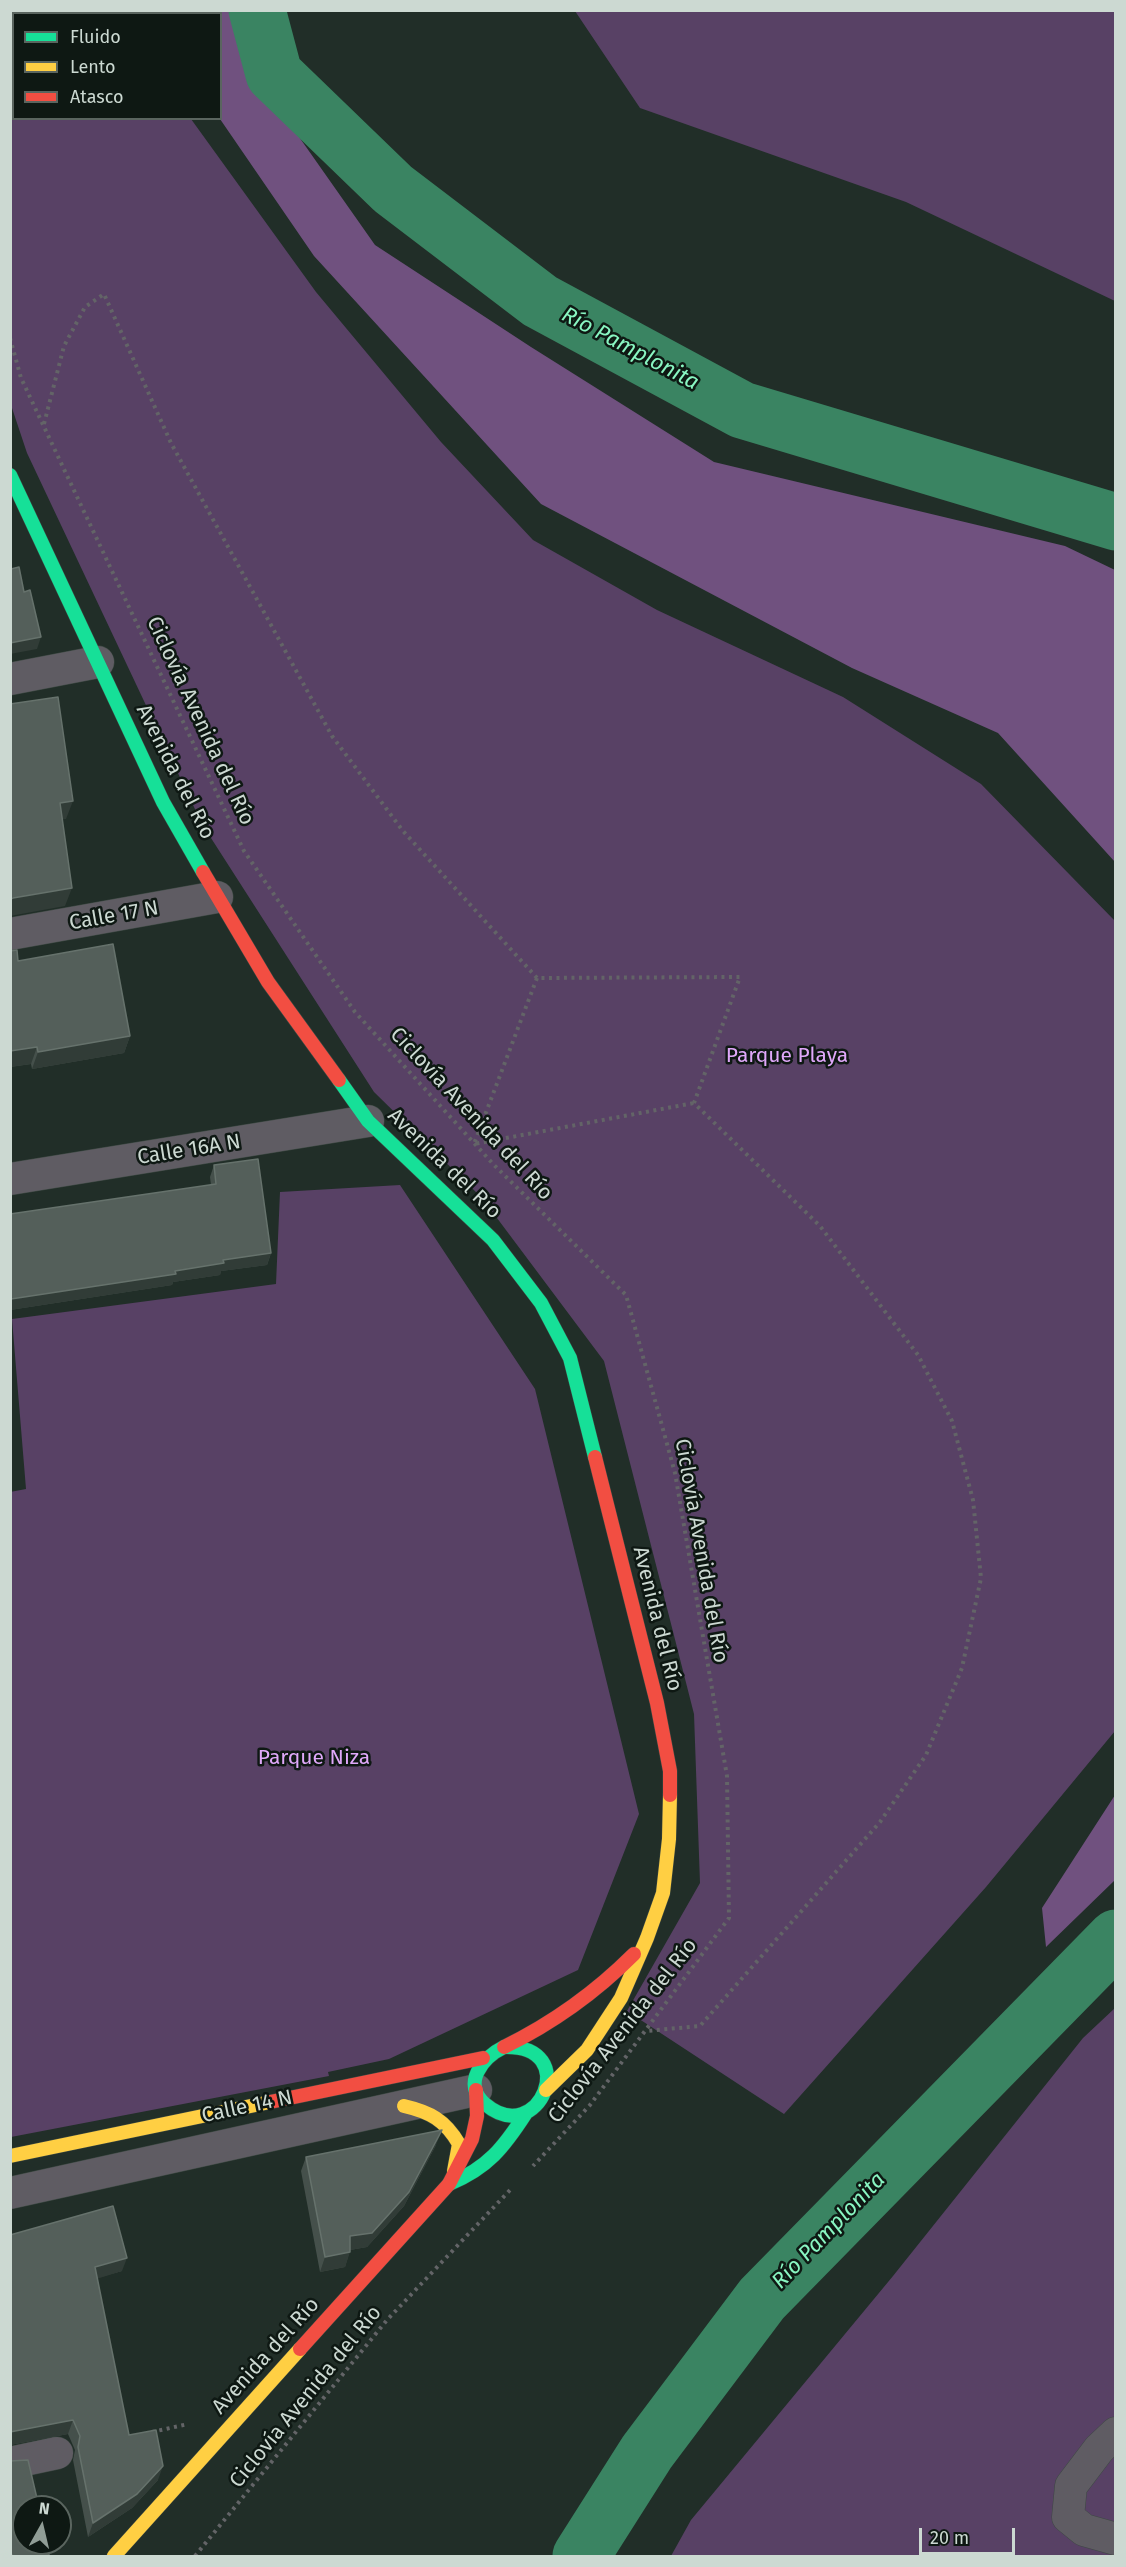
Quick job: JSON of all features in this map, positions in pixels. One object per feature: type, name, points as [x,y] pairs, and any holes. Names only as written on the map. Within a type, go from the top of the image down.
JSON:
[{"type":"main road","name":"Avenida del Río","points":[[10,475],[163,802],[268,982],[368,1121],[493,1240],[541,1303],[570,1359],[657,1703],[670,1771],[667,1869],[663,1893],[647,1938],[621,1998],[587,2050],[546,2090]]},
{"type":"main road","points":[[449,2184],[463,2163],[477,2122],[479,2109],[475,2078],[478,2065],[483,2058],[546,2026],[582,2000],[621,1967],[647,1938]]},
{"type":"main road","points":[[476,2090],[493,2109],[515,2115],[536,2108],[546,2090],[546,2071],[537,2057],[523,2047],[504,2047]]},
{"type":"main road","name":"Calle 14 N","points":[[10,2156],[483,2058]]},
{"type":"main road","points":[[404,2106],[435,2116],[447,2123],[453,2133],[459,2144],[449,2184]]},
{"type":"main road","points":[[449,2184],[471,2176],[486,2167],[526,2113]]},
{"type":"main road","name":"Avenida del Río","points":[[114,2556],[449,2184]]},
{"type":"street","points":[[10,679],[98,662]]},
{"type":"street","name":"Calle 17 N","points":[[10,934],[217,897]]},
{"type":"street","name":"Calle 16A N","points":[[10,1179],[368,1121]]},
{"type":"street","name":"Calle 14 N","points":[[10,2193],[476,2090]]},
{"type":"street","points":[[1116,2433],[1099,2449],[1071,2486],[1068,2517],[1084,2530],[1116,2539]]},
{"type":"street","points":[[10,2463],[57,2453]]},
{"type":"path","points":[[44,425],[64,346],[85,307],[104,294],[171,443],[332,736],[403,831],[537,978],[740,977],[694,1103]]},
{"type":"path","name":"Ciclovía Avenida del Río","points":[[10,338],[21,378],[244,851],[356,1012],[474,1144],[626,1295],[675,1473],[727,1776],[729,1918],[590,2105],[525,2174]]},
{"type":"path","points":[[474,1144],[537,978]]},
{"type":"path","points":[[474,1144],[694,1103]]},
{"type":"path","points":[[645,2031],[700,2026],[880,1822],[926,1755],[962,1668],[981,1578],[973,1500],[952,1421],[918,1355],[820,1226],[694,1103]]},
{"type":"path","name":"Ciclovía Avenida del Río","points":[[195,2556],[387,2320],[517,2182]]},
{"type":"path","points":[[149,2433],[196,2423]]},
{"type":"green space","name":"Parque Playa","points":[[10,11],[146,11],[12,12],[12,120],[192,120],[316,292],[441,442],[533,540],[657,610],[843,697],[981,784],[1115,921],[1115,1731],[986,1887],[784,2114],[627,2011],[700,1883],[694,1714],[604,1361],[482,1198],[374,1092],[202,824],[27,453],[10,402]]},
{"type":"green space","points":[[575,11],[1115,11],[1115,301],[906,202],[640,108]]},
{"type":"green space","name":"Parque Niza","points":[[400,1185],[535,1389],[639,1814],[578,1970],[389,2059],[328,2072],[329,2076],[11,2137],[10,1492],[26,1489],[12,1319],[276,1284],[280,1192]]},
{"type":"green space","points":[[1115,2008],[1115,2556],[671,2556],[691,2520],[893,2276],[1083,2038]]},
{"type":"shaded area","points":[[242,11],[259,80],[375,245],[531,347],[714,462],[1065,546],[1115,570],[1115,862],[998,733],[852,668],[541,504],[314,256],[221,120],[222,12],[179,12]]},
{"type":"shaded area","points":[[1115,1795],[1115,1880],[1046,1947],[1042,1908]]},
{"type":"building","points":[[10,564],[11,569],[19,567],[24,592],[30,590],[41,637],[10,643]]},
{"type":"building","points":[[58,697],[73,801],[60,803],[72,888],[10,900],[10,704]]},
{"type":"building","points":[[113,944],[130,1036],[38,1052],[37,1047],[10,1051],[10,951],[17,950],[18,961]]},
{"type":"building","points":[[258,1159],[271,1253],[223,1260],[224,1263],[175,1271],[176,1274],[11,1299],[10,1214],[216,1184],[214,1165]]},
{"type":"building","points":[[442,2130],[409,2192],[372,2233],[350,2236],[350,2252],[325,2257],[306,2157]]},
{"type":"building","points":[[113,2206],[127,2258],[95,2267],[129,2435],[156,2430],[163,2466],[137,2494],[93,2523],[78,2447],[80,2436],[73,2420],[10,2432],[10,2235]]},
{"type":"building","points":[[28,2460],[36,2495],[12,2495],[12,2555],[10,2552],[10,2461]]},
{"type":"building","points":[[12,2555],[49,2555],[43,2556]]},
{"type":"waterway","name":"Río Pamplonita","points":[[257,10],[274,74],[393,189],[540,301],[742,410],[1116,522]]},
{"type":"waterway","name":"Río Pamplonita","points":[[581,2556],[647,2452],[762,2299],[1116,1938]]},
{"type":"traffic: fast","points":[[10,475],[163,802],[203,872]]},
{"type":"traffic: fast","points":[[339,1080],[368,1121],[493,1240],[541,1303],[570,1358],[595,1457]]},
{"type":"traffic: fast","points":[[504,2047],[528,2050],[542,2061],[547,2076],[544,2092],[536,2105],[522,2114],[505,2115],[485,2104],[475,2088],[475,2080],[482,2064],[504,2047]]},
{"type":"traffic: fast","points":[[449,2184],[474,2171],[494,2155],[526,2113]]},
{"type":"traffic: slow","points":[[546,2090],[587,2050],[621,1998],[647,1938],[663,1893],[669,1839],[670,1795]]},
{"type":"traffic: slow","points":[[10,2156],[270,2102]]},
{"type":"traffic: slow","points":[[404,2106],[436,2118],[454,2136],[459,2144],[454,2171]]},
{"type":"traffic: slow","points":[[114,2556],[300,2349]]},
{"type":"traffic: jam","points":[[203,872],[268,982],[339,1080]]},
{"type":"traffic: jam","points":[[595,1457],[657,1703],[670,1771],[670,1795]]},
{"type":"traffic: jam","points":[[504,2047],[540,2028],[573,2006],[604,1982],[634,1954]]},
{"type":"traffic: jam","points":[[270,2102],[483,2058]]},
{"type":"traffic: jam","points":[[300,2349],[449,2184],[472,2139],[477,2116],[476,2090]]}]
